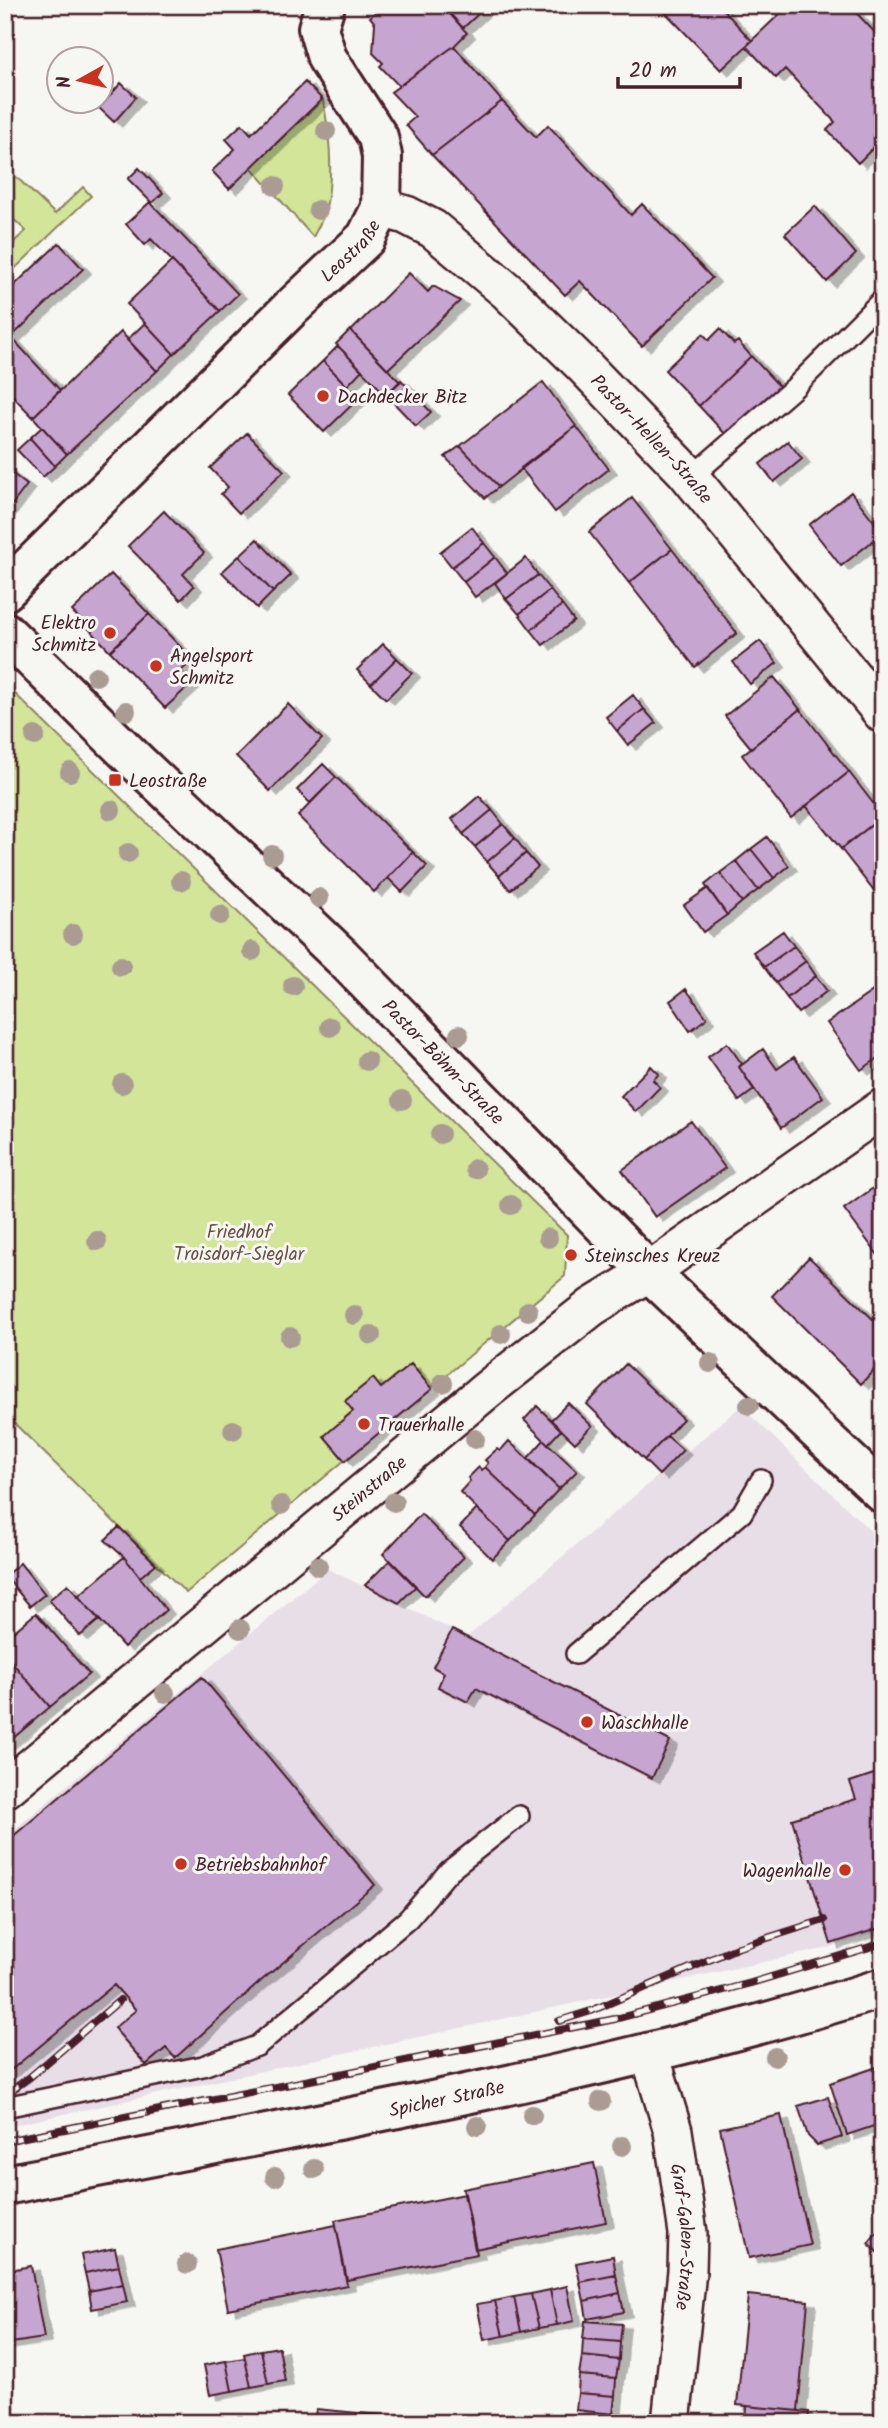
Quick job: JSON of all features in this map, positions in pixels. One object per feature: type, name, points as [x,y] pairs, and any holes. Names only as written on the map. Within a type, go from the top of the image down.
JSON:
[{"type":"street","name":"Leostraße","points":[[5,591],[366,238],[382,208],[382,156],[378,137],[327,58],[318,28],[325,5]]},
{"type":"street","name":"Pastor-Hellen-Straße","points":[[382,208],[406,215],[433,229],[507,291],[581,363],[669,452],[883,714]]},
{"type":"street","name":"Pastor-Böhm-Straße","points":[[5,632],[342,957],[649,1272],[883,1493]]},
{"type":"street","name":"Steinstraße","points":[[5,1788],[488,1389],[592,1307],[649,1272],[883,1108]]},
{"type":"street","name":"Spicher Straße","points":[[5,2185],[263,2136],[650,2054],[789,2018],[883,1988]]},
{"type":"street","name":"Graf-Galen-Straße","points":[[650,2054],[673,2131],[688,2232],[687,2271],[671,2423]]},
{"type":"lane","points":[[690,478],[794,388],[883,299]]},
{"type":"lane","points":[[576,1654],[741,1513],[761,1480]]},
{"type":"lane","points":[[5,2107],[203,2066],[257,2046],[408,1919],[449,1871],[519,1816]]},
{"type":"shaded area","points":[[741,1406],[883,1543],[883,1931],[828,1948],[5,2127],[5,1837],[328,1569],[467,1637]]},
{"type":"green space","points":[[323,100],[329,141],[328,198],[325,212],[313,237],[251,167]]},
{"type":"green space","points":[[5,166],[55,214],[83,187],[91,196],[5,278],[5,250],[26,231],[5,211]]},
{"type":"green space","name":"Friedhof Troisdorf-Sieglar","points":[[5,684],[567,1235],[565,1276],[186,1593],[5,1414]]},
{"type":"building","points":[[379,5],[442,5],[467,33],[454,46],[399,86],[380,66],[383,63],[373,53],[375,23],[370,17],[381,7]]},
{"type":"building","points":[[442,5],[488,5],[463,28]]},
{"type":"building","points":[[673,5],[719,5],[752,41],[721,70],[665,12]]},
{"type":"building","points":[[775,5],[789,5],[782,12]]},
{"type":"building","points":[[789,5],[849,5],[883,41],[883,138],[858,163],[827,130],[835,122],[785,69],[776,78],[746,46]]},
{"type":"building","points":[[454,46],[502,101],[432,155],[406,125],[415,117],[391,92]]},
{"type":"building","points":[[305,82],[322,99],[229,189],[212,171],[235,149],[226,139],[242,124],[251,134]]},
{"type":"building","points":[[121,83],[136,97],[114,122],[108,116],[116,116],[116,89]]},
{"type":"building","points":[[502,101],[536,137],[548,125],[631,215],[642,204],[712,278],[642,346],[580,281],[565,295],[432,155]]},
{"type":"building","points":[[139,168],[163,193],[152,203],[128,179]]},
{"type":"building","points":[[150,202],[238,294],[220,311],[151,239],[145,245],[126,224]]},
{"type":"building","points":[[815,206],[856,254],[827,282],[785,234]]},
{"type":"building","points":[[59,243],[83,269],[5,343],[5,294]]},
{"type":"building","points":[[172,261],[220,311],[174,354],[127,304]]},
{"type":"building","points":[[409,273],[428,292],[433,286],[460,301],[388,369],[351,331]]},
{"type":"building","points":[[145,323],[174,354],[157,371],[127,340]]},
{"type":"building","points":[[720,329],[734,344],[738,341],[751,356],[699,406],[665,370],[703,334],[709,340]]},
{"type":"building","points":[[350,330],[400,382],[386,395],[336,344]]},
{"type":"building","points":[[121,332],[157,371],[67,454],[33,417]]},
{"type":"building","points":[[11,337],[60,390],[33,417],[5,388],[5,343]]},
{"type":"building","points":[[338,346],[362,370],[347,386],[323,361]]},
{"type":"building","points":[[751,356],[781,388],[728,437],[699,406]]},
{"type":"building","name":"Dachdecker Bitz","points":[[323,361],[359,398],[324,432],[288,395]]},
{"type":"building","points":[[401,380],[431,412],[416,426],[386,395]]},
{"type":"building","points":[[543,382],[576,426],[499,487],[460,446]]},
{"type":"building","points":[[576,426],[609,469],[555,512],[521,468]]},
{"type":"building","points":[[42,427],[67,454],[55,466],[30,438]]},
{"type":"building","points":[[247,433],[284,471],[239,513],[221,494],[228,487],[210,468]]},
{"type":"building","points":[[30,438],[55,466],[43,477],[17,450]]},
{"type":"building","points":[[788,441],[802,459],[774,482],[760,464]]},
{"type":"building","points":[[460,446],[499,487],[485,498],[445,457]]},
{"type":"building","points":[[5,468],[27,485],[5,514]]},
{"type":"building","points":[[851,492],[883,533],[841,566],[809,525]]},
{"type":"building","points":[[632,498],[672,549],[629,583],[589,532]]},
{"type":"building","points":[[164,511],[204,553],[183,574],[194,586],[181,600],[128,546]]},
{"type":"building","points":[[472,527],[484,543],[452,567],[440,552]]},
{"type":"building","points":[[257,539],[291,575],[273,592],[239,556]]},
{"type":"building","points":[[484,543],[495,557],[464,582],[452,567]]},
{"type":"building","points":[[672,549],[737,633],[695,667],[629,583]]},
{"type":"building","points":[[239,556],[273,592],[257,608],[222,572]]},
{"type":"building","points":[[495,557],[507,573],[475,597],[464,582]]},
{"type":"building","points":[[526,558],[538,575],[506,599],[495,583]]},
{"type":"building","points":[[111,574],[149,614],[110,651],[72,611]]},
{"type":"building","points":[[538,575],[550,590],[519,614],[506,599]]},
{"type":"building","points":[[550,590],[562,605],[531,630],[519,614]]},
{"type":"building","points":[[562,605],[574,621],[543,645],[531,630]]},
{"type":"building","name":"Angelsport Schmitz","points":[[149,614],[193,660],[181,671],[192,683],[165,708],[110,651]]},
{"type":"building","points":[[760,641],[777,663],[750,684],[733,662]]},
{"type":"building","points":[[383,644],[397,658],[371,684],[357,670]]},
{"type":"building","points":[[397,658],[412,673],[386,699],[371,684]]},
{"type":"building","points":[[774,677],[800,709],[751,748],[725,716]]},
{"type":"building","points":[[633,695],[644,709],[617,731],[606,717]]},
{"type":"building","points":[[288,704],[322,739],[270,791],[236,756]]},
{"type":"building","points":[[644,709],[656,723],[628,745],[617,731]]},
{"type":"building","points":[[800,709],[849,772],[791,818],[742,755]]},
{"type":"building","points":[[323,764],[336,777],[310,803],[297,790]]},
{"type":"building","points":[[849,772],[883,816],[841,849],[806,806]]},
{"type":"building","points":[[336,777],[413,852],[374,892],[298,816]]},
{"type":"building","points":[[479,796],[492,810],[463,834],[452,819]]},
{"type":"building","points":[[492,810],[503,824],[475,847],[463,834]]},
{"type":"building","points":[[883,816],[883,882],[873,890],[841,849]]},
{"type":"building","points":[[503,824],[515,838],[487,862],[475,847]]},
{"type":"building","points":[[767,837],[789,866],[774,878],[751,849]]},
{"type":"building","points":[[515,838],[526,853],[499,876],[487,862]]},
{"type":"building","points":[[751,849],[774,878],[758,890],[736,861]]},
{"type":"building","points":[[413,852],[427,866],[402,892],[388,878]]},
{"type":"building","points":[[526,853],[538,867],[510,890],[499,876]]},
{"type":"building","points":[[736,861],[758,890],[742,902],[720,873]]},
{"type":"building","points":[[720,873],[742,902],[727,915],[705,885]]},
{"type":"building","points":[[708,888],[727,915],[703,932],[684,905]]},
{"type":"building","points":[[783,931],[794,946],[764,967],[753,952]]},
{"type":"building","points":[[794,946],[806,961],[776,983],[764,967]]},
{"type":"building","points":[[806,961],[816,976],[787,998],[776,983]]},
{"type":"building","points":[[816,976],[827,991],[798,1013],[787,998]]},
{"type":"building","points":[[883,984],[883,1055],[861,1070],[827,1023]]},
{"type":"building","points":[[686,989],[707,1018],[690,1031],[670,1001]]},
{"type":"building","points":[[727,1043],[742,1064],[739,1067],[754,1090],[739,1101],[708,1057]]},
{"type":"building","points":[[763,1049],[777,1069],[794,1057],[823,1097],[781,1128],[739,1067]]},
{"type":"building","points":[[651,1066],[659,1074],[653,1080],[660,1087],[636,1112],[621,1096]]},
{"type":"building","points":[[691,1121],[725,1168],[655,1217],[622,1170]]},
{"type":"building","points":[[883,1181],[883,1262],[844,1209]]},
{"type":"building","points":[[809,1257],[883,1329],[883,1360],[861,1384],[772,1296]]},
{"type":"building","name":"Trauerhalle","points":[[411,1364],[432,1389],[345,1461],[324,1436],[353,1411],[345,1401],[373,1378],[381,1388]]},
{"type":"building","points":[[626,1364],[683,1419],[644,1460],[587,1404]]},
{"type":"building","points":[[568,1403],[592,1426],[575,1443],[551,1420]]},
{"type":"building","points":[[537,1406],[561,1430],[548,1444],[524,1420]]},
{"type":"building","points":[[667,1436],[683,1450],[659,1475],[644,1460]]},
{"type":"building","points":[[544,1440],[577,1471],[559,1489],[528,1458]]},
{"type":"building","points":[[509,1441],[559,1489],[535,1515],[485,1467],[488,1463],[485,1460],[497,1449],[500,1451]]},
{"type":"building","points":[[479,1467],[481,1470],[485,1467],[535,1515],[510,1541],[460,1492],[470,1481],[468,1478]]},
{"type":"building","points":[[477,1509],[510,1541],[492,1559],[460,1527]]},
{"type":"building","points":[[421,1514],[464,1557],[425,1596],[383,1554]]},
{"type":"building","points":[[119,1527],[156,1564],[140,1577],[124,1557],[105,1540]]},
{"type":"building","points":[[124,1557],[166,1610],[124,1647],[78,1596]]},
{"type":"building","points":[[390,1560],[416,1586],[399,1603],[365,1585]]},
{"type":"building","points":[[20,1563],[45,1594],[30,1606],[5,1576]]},
{"type":"building","points":[[68,1584],[99,1620],[80,1636],[49,1600]]},
{"type":"building","points":[[36,1613],[89,1674],[50,1707],[5,1654],[5,1639]]},
{"type":"building","name":"Waschhalle","points":[[452,1630],[670,1741],[652,1778],[476,1688],[468,1702],[438,1687],[444,1673],[433,1667]]},
{"type":"building","points":[[5,1654],[50,1707],[5,1745]]},
{"type":"building","name":"Betriebsbahnhof","points":[[202,1677],[375,1885],[175,2058],[166,2048],[146,2065],[114,2028],[136,2010],[114,1985],[5,2075],[5,1843]]},
{"type":"building","name":"Wagenhalle","points":[[883,1771],[883,1927],[831,1944],[792,1819],[856,1799],[850,1782]]},
{"type":"building","points":[[883,2065],[883,2123],[847,2135],[830,2083]]},
{"type":"building","points":[[828,2097],[842,2137],[817,2145],[808,2136],[798,2106]]},
{"type":"building","points":[[781,2115],[810,2245],[749,2258],[720,2128]]},
{"type":"building","points":[[594,2163],[606,2222],[475,2249],[463,2189]]},
{"type":"building","points":[[465,2194],[477,2254],[347,2280],[335,2220]]},
{"type":"building","points":[[336,2225],[347,2285],[228,2309],[216,2249]]},
{"type":"building","points":[[883,2226],[883,2253],[880,2255],[868,2243]]},
{"type":"building","points":[[115,2248],[119,2266],[85,2273],[81,2255]]},
{"type":"building","points":[[613,2256],[616,2275],[580,2282],[576,2263]]},
{"type":"building","points":[[31,2266],[44,2338],[5,2344],[5,2271]]},
{"type":"building","points":[[119,2266],[123,2284],[89,2291],[85,2273]]},
{"type":"building","points":[[616,2275],[620,2293],[584,2301],[580,2282]]},
{"type":"building","points":[[123,2284],[127,2302],[92,2309],[89,2291]]},
{"type":"building","points":[[567,2286],[574,2321],[557,2325],[550,2290]]},
{"type":"building","points":[[550,2290],[557,2325],[539,2328],[531,2294]]},
{"type":"building","points":[[620,2293],[624,2312],[587,2319],[584,2301]]},
{"type":"building","points":[[531,2294],[539,2328],[521,2332],[514,2297]]},
{"type":"building","points":[[748,2295],[808,2301],[798,2411],[737,2405]]},
{"type":"building","points":[[514,2297],[521,2332],[503,2336],[495,2301]]},
{"type":"building","points":[[495,2301],[503,2336],[484,2340],[477,2304]]},
{"type":"building","points":[[585,2321],[622,2324],[620,2342],[583,2339]]},
{"type":"building","points":[[583,2339],[620,2342],[619,2360],[582,2356]]},
{"type":"building","points":[[279,2347],[285,2381],[268,2384],[261,2350]]},
{"type":"building","points":[[261,2350],[268,2384],[251,2387],[244,2354]]},
{"type":"building","points":[[582,2356],[619,2360],[616,2378],[579,2375]]},
{"type":"building","points":[[245,2358],[251,2387],[232,2391],[226,2361]]},
{"type":"building","points":[[226,2361],[232,2391],[210,2395],[204,2365]]},
{"type":"building","points":[[579,2375],[616,2378],[615,2396],[578,2393]]},
{"type":"building","points":[[578,2393],[615,2396],[613,2414],[576,2410]]},
{"type":"building","points":[[747,2406],[809,2412],[808,2423],[746,2423]]},
{"type":"building","points":[[316,2409],[410,2418],[409,2423],[314,2423]]},
{"type":"building","points":[[410,2418],[453,2423],[409,2423]]},
{"type":"railway","points":[[559,2021],[591,2011],[739,1947],[824,1920]]},
{"type":"railway","points":[[5,2141],[615,2019],[751,1983],[883,1943]]},
{"type":"railway","points":[[5,2095],[120,2000]]},
{"type":"place","name":"Dachdecker Bitz","points":[[323,396]]},
{"type":"place","name":"Elektro Schmitz","points":[[110,633]]},
{"type":"place","name":"Angelsport Schmitz","points":[[156,666]]},
{"type":"place","name":"Leostraße","points":[[115,780]]},
{"type":"place","name":"Steinsches Kreuz","points":[[571,1255]]},
{"type":"place","name":"Trauerhalle","points":[[364,1424]]},
{"type":"place","name":"Waschhalle","points":[[587,1722]]},
{"type":"place","name":"Betriebsbahnhof","points":[[181,1864]]},
{"type":"place","name":"Wagenhalle","points":[[845,1870]]}]
